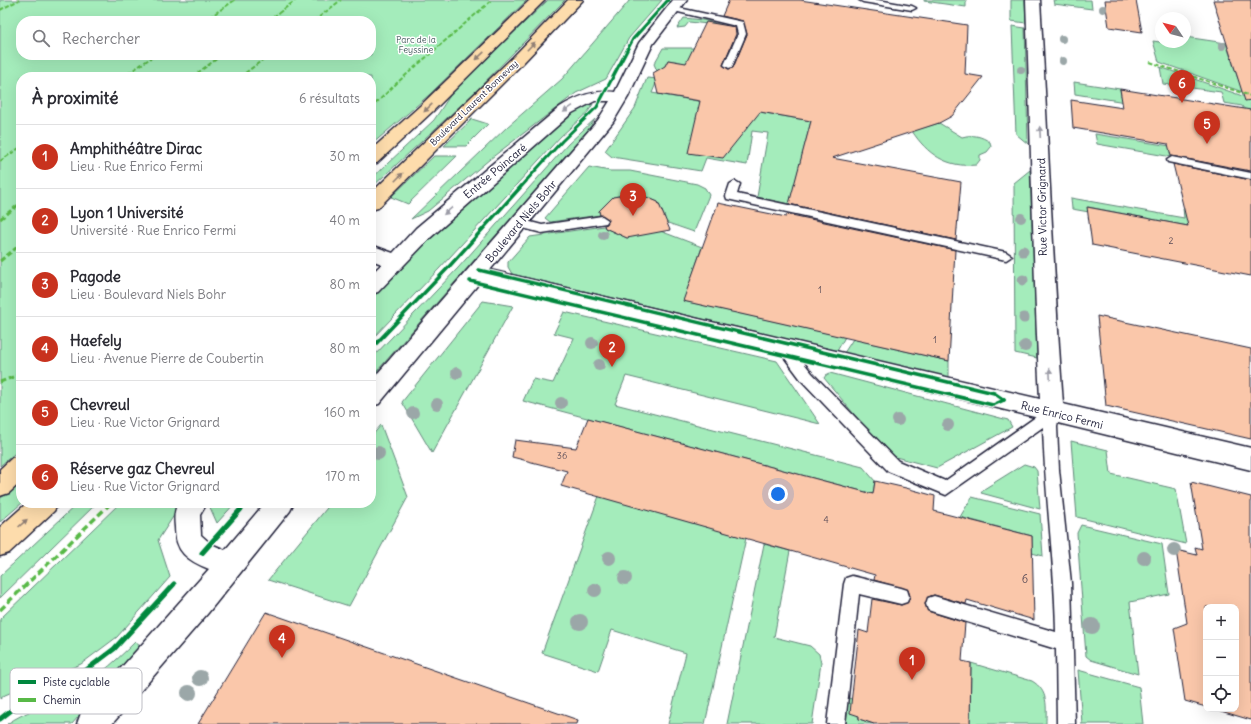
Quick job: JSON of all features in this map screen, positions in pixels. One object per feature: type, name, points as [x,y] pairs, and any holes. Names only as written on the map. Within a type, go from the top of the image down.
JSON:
[{"type":"main road","points":[[376,154],[427,108],[538,0]]},
{"type":"main road","name":"Boulevard Laurent Bonnevay","points":[[376,199],[518,60],[576,0]]},
{"type":"main road","points":[[0,485],[16,471]]},
{"type":"main road","points":[[0,544],[40,508]]},
{"type":"street","name":"Rue Victor Grignard","points":[[1033,0],[1042,180],[1043,266],[1052,413]]},
{"type":"street","name":"Boulevard Niels Bohr","points":[[376,391],[605,122],[612,96],[646,43],[677,4]]},
{"type":"street","name":"Entrée Poincaré","points":[[376,281],[394,261],[423,233],[566,110],[588,97],[612,96]]},
{"type":"street","points":[[376,254],[394,261]]},
{"type":"street","name":"Rue Enrico Fermi","points":[[476,274],[782,346],[1052,413],[1251,459]]},
{"type":"street","points":[[190,508],[187,511],[188,540],[202,553],[230,565]]},
{"type":"street","points":[[141,668],[230,565],[277,508]]},
{"type":"street","points":[[92,724],[101,714]]},
{"type":"lane","points":[[863,0],[912,8]]},
{"type":"lane","points":[[677,4],[740,24],[742,34],[729,65]]},
{"type":"lane","points":[[1172,160],[1251,176]]},
{"type":"lane","points":[[735,184],[731,196],[1006,256]]},
{"type":"lane","points":[[519,223],[542,229],[602,220]]},
{"type":"lane","points":[[782,346],[806,377],[893,466],[946,488],[1052,413]]},
{"type":"lane","points":[[1052,413],[1050,427],[1052,470],[1063,583],[1066,724]]},
{"type":"lane","points":[[836,724],[852,584],[901,596]]},
{"type":"lane","points":[[934,604],[1064,643]]},
{"type":"green space","name":"Parc de la Feyssine","points":[[0,0],[527,0],[429,95],[376,141],[376,72],[16,72],[16,452],[0,466]]},
{"type":"green space","points":[[548,0],[565,0],[474,93],[376,183],[376,174],[434,120],[453,91]]},
{"type":"green space","points":[[630,0],[662,0],[629,38],[606,79],[576,93],[490,159],[428,211],[411,219],[507,127],[562,79]]},
{"type":"green space","points":[[966,0],[966,7],[924,1]]},
{"type":"green space","points":[[1011,0],[1025,0],[1026,23],[1011,21]]},
{"type":"green space","points":[[1053,0],[1091,0],[1092,9],[1054,4]]},
{"type":"green space","points":[[684,18],[703,20],[727,26],[689,22],[685,27],[677,28]]},
{"type":"green space","points":[[1012,26],[1025,28],[1028,144],[1016,134]]},
{"type":"green space","points":[[1191,38],[1226,43],[1238,79],[1251,81],[1251,95],[1159,62],[1155,48],[1191,48]]},
{"type":"green space","points":[[663,48],[694,48],[701,66],[668,60],[662,72],[657,71],[654,64]]},
{"type":"green space","points":[[1160,67],[1251,99],[1251,122],[1075,94],[1074,82],[1120,89],[1121,96],[1244,109],[1242,106],[1224,103],[1221,92],[1163,84]]},
{"type":"green space","points":[[647,78],[658,79],[652,93],[811,121],[792,195],[957,228],[954,239],[757,197],[768,133],[752,131],[747,165],[706,158],[701,171],[612,157],[605,151],[635,108]]},
{"type":"green space","points":[[593,104],[588,112],[561,136],[439,269],[376,335],[376,294],[411,253],[437,228],[578,109]]},
{"type":"green space","points":[[472,119],[488,124],[466,146],[444,146]]},
{"type":"green space","points":[[595,119],[588,130],[376,372],[376,354],[458,268],[568,144]]},
{"type":"green space","points":[[939,123],[962,137],[977,136],[983,138],[990,142],[991,147],[987,152],[980,155],[980,160],[976,165],[947,162],[931,153],[912,131]]},
{"type":"green space","points":[[1095,134],[1170,146],[1172,157],[1097,144]]},
{"type":"green space","points":[[434,156],[457,156],[408,204],[391,197]]},
{"type":"green space","points":[[589,167],[610,171],[630,171],[697,184],[705,188],[709,195],[694,232],[662,221],[665,218],[658,202],[637,193],[613,197],[599,211],[600,215],[550,222],[545,218]]},
{"type":"green space","points":[[1030,170],[1037,358],[1015,353],[1014,183]]},
{"type":"green space","points":[[1071,198],[1184,218],[1183,208],[1251,221],[1251,238],[1088,207],[1089,212],[1072,209]]},
{"type":"green space","points":[[604,226],[605,228],[627,238],[655,229],[702,247],[684,301],[845,337],[837,351],[512,274],[508,267],[508,262],[530,237]]},
{"type":"green space","points":[[483,301],[513,306],[432,453],[402,402]]},
{"type":"green space","points":[[564,312],[777,361],[820,424],[626,376],[615,404],[863,467],[875,481],[873,494],[523,401],[533,379],[553,383],[574,338],[554,333]]},
{"type":"green space","points":[[853,339],[949,361],[949,378],[844,353]]},
{"type":"green space","points":[[830,373],[1008,420],[1012,427],[937,468],[888,455],[824,378]]},
{"type":"green space","points":[[381,425],[408,497],[349,606],[268,580],[327,508],[376,508],[376,431]]},
{"type":"green space","points":[[1071,441],[1108,450],[1111,474],[1176,489],[1186,544],[1077,517]]},
{"type":"green space","points":[[1024,464],[1034,467],[1037,471],[1040,509],[981,493],[984,489]]},
{"type":"green space","points":[[16,485],[16,508],[0,522],[0,499]]},
{"type":"green space","points":[[599,496],[746,538],[705,724],[668,724],[686,653],[612,630],[598,671],[542,653]]},
{"type":"green space","points":[[972,497],[1040,514],[1043,556],[1032,553],[1032,536],[960,517]]},
{"type":"green space","points":[[73,508],[92,508],[0,598],[0,576]]},
{"type":"green space","points":[[115,508],[179,508],[158,540],[170,577],[117,637],[81,664],[71,668],[10,668],[10,693],[0,699],[0,619]]},
{"type":"green space","points":[[210,508],[230,508],[217,523]]},
{"type":"green space","points":[[1081,525],[1162,544],[1169,594],[1130,602],[1138,674],[1091,660],[1086,656],[1077,533]]},
{"type":"green space","points":[[764,544],[790,551],[774,637],[810,646],[819,654],[821,663],[812,724],[727,724]]},
{"type":"green space","points":[[135,642],[140,646],[121,668],[107,668]]},
{"type":"green space","points":[[971,663],[1032,681],[1037,685],[1044,694],[1046,705],[1046,724],[970,724]]},
{"type":"green space","points":[[1078,670],[1139,687],[1143,724],[1082,724]]},
{"type":"green space","points":[[848,698],[852,699],[859,719],[874,724],[846,724]]},
{"type":"green space","points":[[25,714],[81,714],[72,724],[7,724]]},
{"type":"building","points":[[729,0],[800,0],[967,25],[965,74],[983,77],[952,116],[939,123],[832,158],[961,182],[956,240],[789,204],[811,121],[760,112],[723,158],[688,153],[700,101],[658,94],[653,73],[665,66],[668,60],[686,63],[706,22],[735,27],[736,34],[723,65],[728,69],[733,68],[747,34],[743,21],[722,16]]},
{"type":"building","points":[[1105,0],[1136,0],[1142,32],[1109,27]]},
{"type":"building","points":[[1213,0],[1251,0],[1251,100],[1245,101]]},
{"type":"building","points":[[1120,89],[1251,110],[1251,171],[1171,156],[1168,144],[1073,128],[1071,100],[1123,108]]},
{"type":"building","points":[[1173,164],[1251,180],[1251,276],[1092,245],[1087,207],[1188,226]]},
{"type":"building","points":[[637,193],[658,202],[670,230],[627,238],[605,228],[604,225],[607,224],[609,220],[600,215],[599,211],[613,197]]},
{"type":"building","points":[[718,203],[786,217],[787,214],[955,250],[949,361],[683,301]]},
{"type":"building","points":[[1097,316],[1251,349],[1251,439],[1106,406]]},
{"type":"building","points":[[588,418],[873,494],[875,481],[906,488],[935,496],[934,511],[1032,536],[1034,620],[967,600],[966,604],[934,595],[928,597],[925,604],[928,611],[965,623],[962,661],[971,663],[970,724],[874,724],[859,719],[859,716],[850,713],[859,630],[868,633],[872,599],[901,605],[908,602],[910,596],[908,590],[874,580],[875,575],[561,486],[567,471],[512,457],[515,440],[576,448]]},
{"type":"building","points":[[1191,482],[1251,497],[1251,720],[1224,712],[1239,712],[1239,604],[1203,604],[1203,706],[1185,701],[1174,628],[1187,623],[1176,550],[1197,555],[1195,547],[1202,549]]},
{"type":"building","points":[[266,612],[578,720],[577,724],[198,724]]},
{"type":"marked path","points":[[0,10],[19,0]]},
{"type":"marked path","points":[[211,16],[235,0]]},
{"type":"marked path","points":[[275,16],[296,0]]},
{"type":"marked path","points":[[320,16],[341,0]]},
{"type":"marked path","points":[[376,103],[399,81],[492,0]]},
{"type":"marked path","points":[[130,72],[148,60]]},
{"type":"marked path","points":[[199,72],[215,60]]},
{"type":"marked path","points":[[247,72],[262,60]]},
{"type":"marked path","points":[[1150,62],[1251,96]]},
{"type":"marked path","points":[[0,161],[16,150]]},
{"type":"marked path","points":[[0,219],[16,207]]},
{"type":"marked path","points":[[0,261],[16,248]]},
{"type":"marked path","points":[[0,382],[16,376]]},
{"type":"marked path","points":[[0,610],[106,508]]},
{"type":"cycle path","points":[[376,344],[446,270],[562,141],[597,107],[633,39],[668,0]]},
{"type":"cycle path","points":[[479,270],[994,393],[1004,400]]},
{"type":"cycle path","points":[[470,281],[993,405],[1004,400]]},
{"type":"cycle path","points":[[202,553],[242,508]]},
{"type":"cycle path","points":[[89,668],[114,649],[174,584]]},
{"type":"cycle path","points":[[0,719],[10,711]]},
{"type":"place","name":"Réserve gaz Chevreul","points":[[1182,103]]},
{"type":"place","name":"Chevreul","points":[[1207,144]]},
{"type":"place","name":"Pagode","points":[[633,216]]},
{"type":"place","name":"Lyon 1 Université","points":[[612,367]]},
{"type":"place","name":"Haefely","points":[[282,658]]},
{"type":"place","name":"Amphithéâtre Dirac","points":[[912,680]]}]
